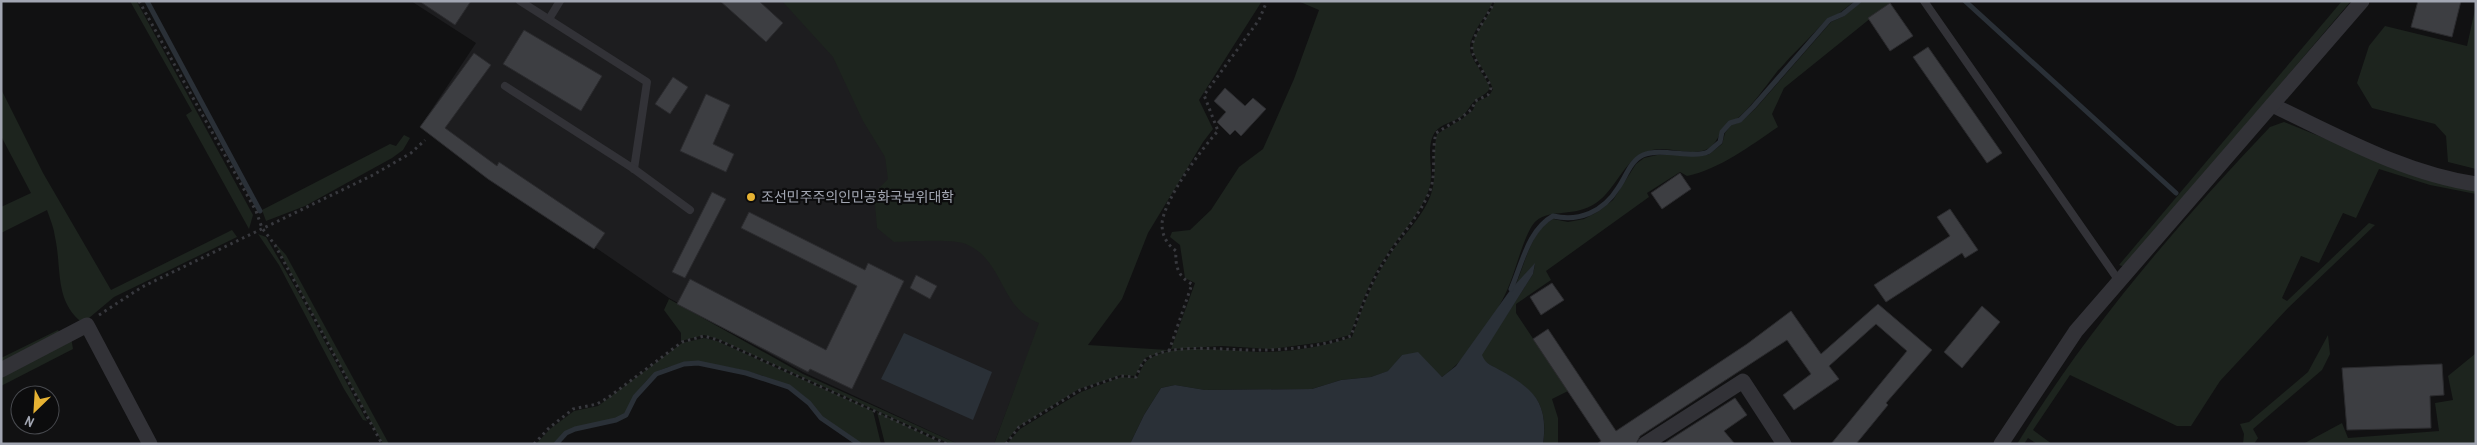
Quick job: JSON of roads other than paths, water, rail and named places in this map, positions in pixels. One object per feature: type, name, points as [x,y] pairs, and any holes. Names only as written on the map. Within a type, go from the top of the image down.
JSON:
[{"type":"street","points":[[2001,444],[2076,331],[2362,1]]},
{"type":"street","points":[[2272,105],[2418,172],[2444,179],[2476,184]]},
{"type":"street","points":[[1,370],[87,325],[150,444]]},
{"type":"street","points":[[1645,444],[1743,381],[1784,444]]},
{"type":"lane","points":[[520,1],[647,82],[634,169]]},
{"type":"lane","points":[[549,19],[560,1]]},
{"type":"lane","points":[[1924,1],[2119,281]]},
{"type":"lane","points":[[505,86],[634,169],[690,210]]},
{"type":"waterway","points":[[147,1],[260,211]]},
{"type":"waterway","points":[[1511,289],[1527,248],[1544,222],[1553,216],[1572,218],[1598,209],[1612,196],[1631,165],[1643,155],[1658,152],[1694,154],[1708,152],[1720,142],[1722,132],[1730,123],[1740,120],[1753,107],[1829,20],[1843,14],[1859,1]]},
{"type":"waterway","points":[[1965,1],[2176,193]]},
{"type":"waterway","points":[[556,444],[566,433],[575,429],[616,420],[626,415],[635,397],[656,374],[684,364],[698,363],[746,373],[789,387],[809,403],[821,418],[859,444]]},
{"type":"place","name":"조선민주주의인민공화국보위대학","points":[[751,197]]}]
